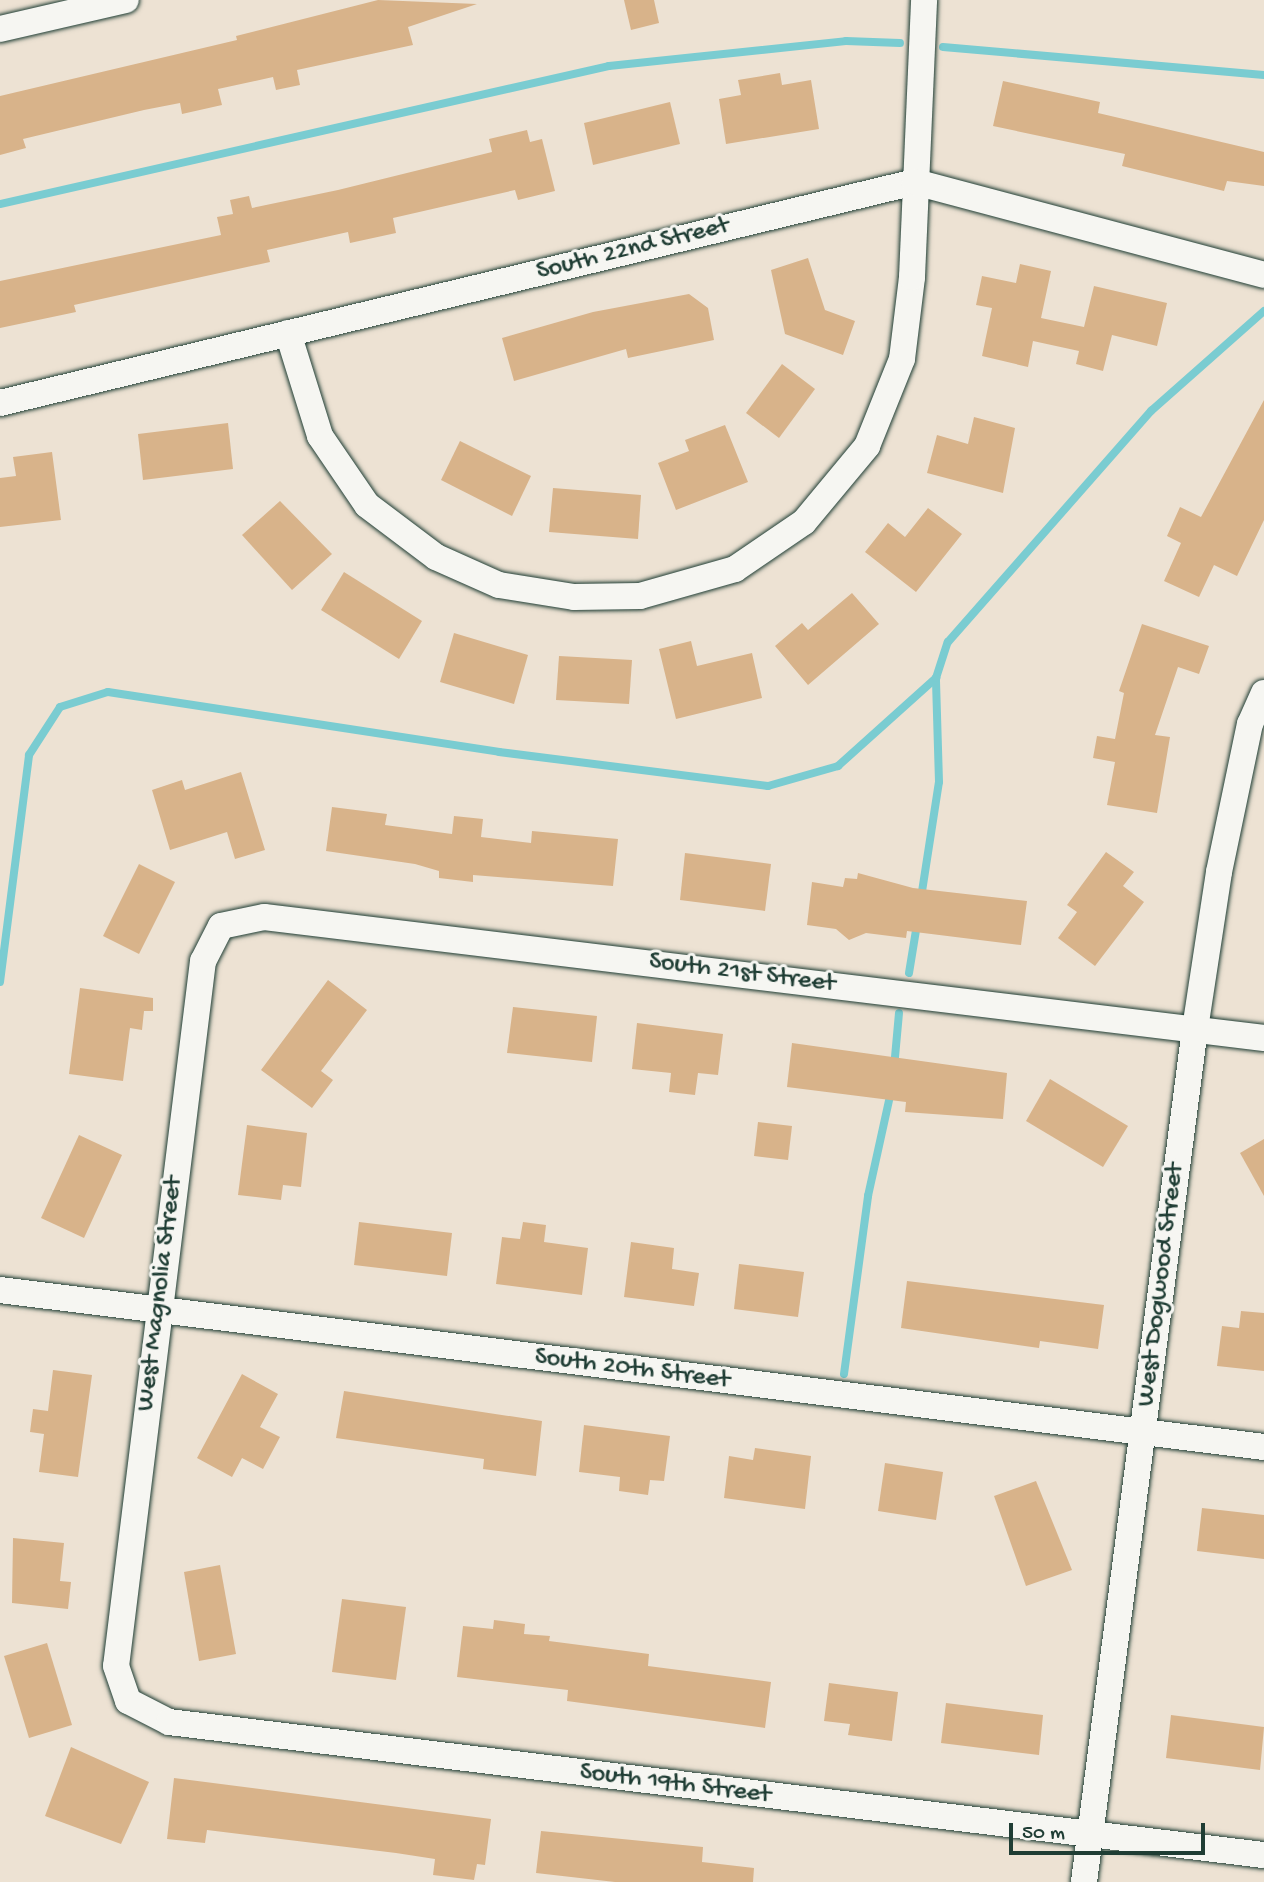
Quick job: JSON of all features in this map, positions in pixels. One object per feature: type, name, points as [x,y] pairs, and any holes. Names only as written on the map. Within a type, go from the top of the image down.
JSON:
[{"type":"street","points":[[0,29],[126,0]]},
{"type":"street","points":[[288,333],[320,436],[367,505],[436,557],[499,585],[574,597],[640,596],[735,569],[804,522],[866,446],[902,359],[915,182],[924,0]]},
{"type":"street","name":"South 22nd Street","points":[[0,403],[915,182],[1264,275]]},
{"type":"street","name":"West Dogwood Street","points":[[1084,1882],[1195,1029],[1219,872],[1250,724],[1264,693]]},
{"type":"street","name":"South 21st Street","points":[[220,926],[264,917],[1264,1038]]},
{"type":"street","name":"West Magnolia Street","points":[[116,1666],[203,961],[220,926]]},
{"type":"street","name":"South 20th Street","points":[[0,1290],[158,1313],[1264,1447]]},
{"type":"street","name":"South 19th Street","points":[[116,1666],[128,1701],[169,1722],[1090,1836],[1264,1855]]},
{"type":"building","points":[[378,0],[477,4],[408,27],[413,45],[297,70],[300,85],[276,90],[273,77],[218,89],[222,105],[182,114],[180,103],[144,110],[23,139],[26,148],[0,155],[0,96],[237,40],[236,36]]},
{"type":"building","points":[[624,0],[654,0],[659,23],[631,30]]},
{"type":"building","points":[[780,73],[782,85],[811,80],[819,129],[726,144],[719,99],[741,95],[738,80]]},
{"type":"building","points":[[1003,81],[1100,102],[1098,113],[1264,152],[1264,186],[1227,181],[1224,191],[1122,166],[1125,154],[993,126]]},
{"type":"building","points":[[670,102],[680,144],[593,165],[584,123]]},
{"type":"building","points":[[527,130],[530,142],[542,139],[555,191],[518,200],[515,190],[393,218],[396,233],[350,243],[348,232],[267,250],[270,262],[74,305],[76,312],[0,328],[0,281],[221,235],[217,217],[233,214],[230,200],[249,196],[252,208],[338,190],[492,152],[489,139]]},
{"type":"building","points":[[808,258],[825,310],[855,321],[843,355],[785,334],[771,270]]},
{"type":"building","points":[[1020,264],[1051,271],[1041,318],[1084,327],[1094,286],[1167,303],[1157,346],[1112,335],[1103,371],[1076,364],[1079,351],[1033,341],[1028,367],[982,356],[992,308],[976,305],[982,276],[1016,283]]},
{"type":"building","points":[[689,294],[708,308],[714,340],[628,358],[626,349],[514,381],[502,338],[593,312]]},
{"type":"building","points":[[782,364],[815,389],[779,438],[746,413]]},
{"type":"building","points":[[1264,400],[1264,520],[1237,576],[1214,565],[1199,597],[1164,581],[1181,543],[1167,536],[1180,507],[1201,517]]},
{"type":"building","points":[[974,417],[1015,428],[1003,493],[927,473],[937,435],[968,444]]},
{"type":"building","points":[[228,423],[233,469],[143,480],[138,434]]},
{"type":"building","points":[[725,425],[748,482],[676,510],[658,463],[689,451],[685,440]]},
{"type":"building","points":[[460,441],[531,476],[512,516],[441,480]]},
{"type":"building","points":[[52,452],[61,520],[0,527],[0,478],[16,476],[13,457]]},
{"type":"building","points":[[553,488],[641,495],[638,539],[549,532]]},
{"type":"building","points":[[280,501],[332,554],[292,590],[242,535]]},
{"type":"building","points":[[928,508],[962,534],[916,592],[865,552],[888,523],[905,537]]},
{"type":"building","points":[[344,572],[422,621],[399,659],[321,610]]},
{"type":"building","points":[[852,593],[879,624],[808,685],[775,646],[802,623],[808,630]]},
{"type":"building","points":[[1142,624],[1209,646],[1199,674],[1178,667],[1155,735],[1170,737],[1157,813],[1107,805],[1115,762],[1093,758],[1097,736],[1115,739],[1124,693],[1119,691]]},
{"type":"building","points":[[454,633],[528,655],[514,704],[440,682]]},
{"type":"building","points":[[691,641],[697,666],[752,653],[762,698],[676,719],[659,649]]},
{"type":"building","points":[[559,656],[632,660],[629,704],[556,700]]},
{"type":"building","points":[[241,772],[265,850],[235,859],[227,832],[170,850],[152,790],[182,780],[185,790]]},
{"type":"building","points":[[332,807],[387,814],[385,825],[452,834],[454,816],[483,819],[481,837],[531,843],[532,831],[618,839],[613,886],[473,875],[473,882],[439,878],[439,871],[415,864],[326,851]]},
{"type":"building","points":[[1106,852],[1134,872],[1123,886],[1144,902],[1095,966],[1058,938],[1077,912],[1067,905]]},
{"type":"building","points":[[685,853],[771,864],[765,911],[680,900]]},
{"type":"building","points":[[139,864],[175,882],[139,954],[103,936]]},
{"type":"building","points":[[858,873],[913,888],[1027,901],[1021,945],[907,931],[906,938],[866,933],[849,940],[836,929],[807,925],[812,882],[843,887],[845,878],[857,879]]},
{"type":"building","points":[[328,980],[367,1010],[321,1071],[333,1080],[312,1108],[261,1070]]},
{"type":"building","points":[[80,988],[153,998],[153,1011],[144,1011],[142,1030],[130,1028],[123,1081],[69,1074]]},
{"type":"building","points":[[513,1007],[597,1016],[592,1062],[507,1053]]},
{"type":"building","points":[[637,1023],[723,1034],[718,1075],[698,1073],[695,1095],[669,1092],[671,1073],[632,1069]]},
{"type":"building","points":[[792,1043],[1007,1073],[1003,1119],[905,1112],[906,1102],[787,1087]]},
{"type":"building","points":[[1050,1079],[1128,1126],[1103,1167],[1026,1121]]},
{"type":"building","points":[[758,1122],[792,1126],[788,1160],[754,1156]]},
{"type":"building","points":[[247,1125],[307,1133],[301,1187],[283,1185],[281,1200],[238,1195]]},
{"type":"building","points":[[79,1135],[122,1155],[84,1238],[41,1218]]},
{"type":"building","points":[[1264,1139],[1264,1196],[1240,1153]]},
{"type":"building","points":[[359,1222],[452,1233],[447,1276],[354,1265]]},
{"type":"building","points":[[523,1222],[546,1225],[544,1242],[588,1248],[582,1295],[496,1284],[502,1237],[520,1239]]},
{"type":"building","points":[[631,1242],[674,1248],[672,1269],[699,1273],[694,1306],[624,1297]]},
{"type":"building","points":[[739,1264],[804,1272],[798,1317],[734,1309]]},
{"type":"building","points":[[907,1281],[1104,1305],[1098,1349],[1040,1341],[1039,1348],[901,1328]]},
{"type":"building","points":[[1241,1311],[1264,1313],[1264,1371],[1217,1366],[1222,1326],[1239,1328]]},
{"type":"building","points":[[53,1370],[92,1375],[78,1477],[39,1472],[44,1434],[30,1432],[33,1409],[48,1411]]},
{"type":"building","points":[[242,1374],[278,1394],[260,1427],[280,1437],[263,1469],[242,1458],[232,1477],[197,1458]]},
{"type":"building","points":[[344,1391],[542,1421],[536,1476],[483,1469],[484,1459],[336,1438]]},
{"type":"building","points":[[584,1425],[670,1436],[664,1481],[650,1480],[648,1495],[619,1491],[620,1477],[579,1472]]},
{"type":"building","points":[[755,1448],[811,1456],[805,1509],[724,1498],[729,1456],[753,1460]]},
{"type":"building","points":[[885,1463],[943,1472],[936,1520],[878,1511]]},
{"type":"building","points":[[1036,1481],[1072,1570],[1026,1586],[994,1496]]},
{"type":"building","points":[[1202,1508],[1264,1515],[1264,1559],[1197,1551]]},
{"type":"building","points":[[13,1538],[64,1543],[60,1581],[71,1582],[68,1609],[12,1603]]},
{"type":"building","points":[[220,1565],[236,1654],[199,1661],[184,1572]]},
{"type":"building","points":[[342,1599],[406,1607],[396,1680],[332,1672]]},
{"type":"building","points":[[494,1620],[525,1624],[524,1634],[550,1636],[549,1641],[649,1654],[648,1666],[771,1682],[765,1728],[567,1701],[568,1690],[457,1677],[463,1626],[493,1629]]},
{"type":"building","points":[[47,1643],[72,1725],[29,1738],[4,1656]]},
{"type":"building","points":[[829,1683],[898,1692],[892,1741],[848,1735],[850,1724],[824,1721]]},
{"type":"building","points":[[946,1703],[1043,1715],[1039,1755],[941,1743]]},
{"type":"building","points":[[1171,1715],[1264,1727],[1260,1770],[1166,1758]]},
{"type":"building","points":[[71,1747],[149,1782],[121,1844],[45,1816]]},
{"type":"building","points":[[174,1778],[491,1819],[485,1865],[477,1864],[474,1880],[433,1875],[435,1859],[396,1853],[207,1830],[205,1843],[167,1839]]},
{"type":"building","points":[[541,1831],[703,1847],[702,1862],[754,1868],[753,1882],[615,1882],[536,1873]]},
{"type":"waterway","points":[[0,204],[609,66],[846,41],[900,43]]},
{"type":"waterway","points":[[943,47],[1264,75]]},
{"type":"waterway","points":[[0,982],[29,755],[60,707],[108,692],[499,752],[768,786],[838,766],[936,678],[948,642],[1151,411],[1264,311]]},
{"type":"waterway","points":[[921,898],[939,782],[936,678]]},
{"type":"waterway","points":[[909,973],[917,924]]},
{"type":"waterway","points":[[894,1068],[899,1013]]},
{"type":"waterway","points":[[844,1374],[868,1196],[891,1091]]}]
